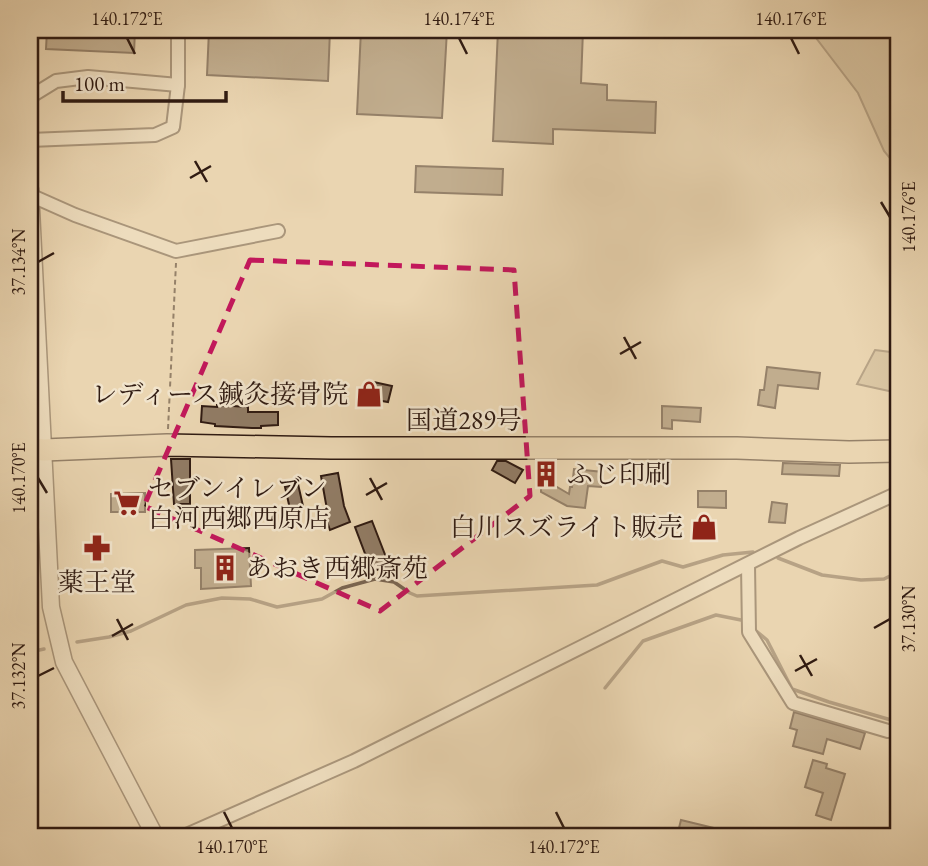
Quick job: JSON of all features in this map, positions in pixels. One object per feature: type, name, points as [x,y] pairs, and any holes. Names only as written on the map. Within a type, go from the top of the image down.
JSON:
[{"type":"highway","name":"国道289号","points":[[37,450],[167,445],[898,451]]},
{"type":"street","points":[[30,140],[155,135],[173,127],[178,85],[178,30]]},
{"type":"street","points":[[30,97],[56,81],[88,77],[178,85]]},
{"type":"street","points":[[30,188],[37,450],[51,607],[64,662],[155,836]]},
{"type":"street","points":[[30,195],[75,215],[176,251],[278,231]]},
{"type":"street","points":[[184,836],[354,761],[799,538],[898,493]]},
{"type":"street","points":[[748,565],[749,632],[793,703],[888,731]]},
{"type":"path","points":[[167,445],[176,251]]},
{"type":"highlighted area","points":[[250,260],[514,270],[530,496],[380,611],[144,506]]},
{"type":"shaded area","points":[[810,30],[898,30],[898,168],[884,151],[858,93]]},
{"type":"shaded area","points":[[875,350],[898,353],[898,393],[857,384]]},
{"type":"building","points":[[47,30],[135,30],[134,53],[46,49]]},
{"type":"building","points":[[209,30],[330,30],[328,81],[207,75]]},
{"type":"building","points":[[361,30],[447,30],[442,118],[357,114]]},
{"type":"building","points":[[498,30],[583,30],[581,83],[607,85],[607,100],[656,102],[655,133],[553,129],[553,144],[493,141]]},
{"type":"building","points":[[416,166],[503,169],[502,195],[415,192]]},
{"type":"building","points":[[767,367],[820,373],[818,389],[778,385],[775,408],[758,405],[760,390],[764,390]]},
{"type":"building","points":[[369,381],[392,386],[388,402],[365,398]]},
{"type":"building","points":[[202,406],[248,407],[248,412],[278,412],[278,425],[252,428],[215,426],[201,422]]},
{"type":"building","points":[[662,406],[701,408],[700,422],[672,420],[672,429],[662,428]]},
{"type":"building","points":[[171,459],[190,459],[190,504],[174,504]]},
{"type":"building","points":[[497,461],[506,461],[523,470],[515,483],[492,470]]},
{"type":"building","points":[[541,462],[552,463],[552,484],[569,494],[574,469],[603,472],[601,487],[588,486],[585,508],[567,506],[541,492]]},
{"type":"building","points":[[783,463],[840,465],[839,476],[782,474]]},
{"type":"building","points":[[338,473],[350,522],[330,530],[325,516],[328,515],[321,476]]},
{"type":"building","points":[[298,484],[303,506],[290,509],[285,487]]},
{"type":"building","points":[[698,491],[726,491],[726,508],[698,507]]},
{"type":"building","points":[[145,493],[145,512],[111,512],[111,494]]},
{"type":"building","points":[[772,502],[787,504],[785,523],[769,522]]},
{"type":"building","points":[[372,521],[389,565],[372,572],[355,527]]},
{"type":"building","name":"あおき西郷斎苑","points":[[249,548],[251,586],[201,589],[201,568],[195,568],[195,550]]},
{"type":"building","points":[[794,712],[865,733],[860,749],[827,739],[823,754],[793,746],[797,730],[790,728]]},
{"type":"building","points":[[813,760],[827,764],[826,768],[845,774],[831,820],[816,815],[823,793],[805,787]]},
{"type":"building","points":[[681,820],[718,829],[716,836],[677,836]]},
{"type":"waterway","points":[[77,642],[131,631],[186,605],[222,598],[250,599],[277,607],[322,599],[342,588],[375,579],[394,582],[417,596],[597,585],[662,561],[683,567],[723,555],[753,552]]},
{"type":"waterway","points":[[778,558],[822,575],[861,580],[884,579],[898,572]]},
{"type":"waterway","points":[[605,688],[643,641],[716,615],[741,620]]},
{"type":"waterway","points":[[755,630],[767,640],[792,689],[898,722]]},
{"type":"waterway","points":[[30,652],[44,649]]},
{"type":"place","name":"レディース鍼灸接骨院","points":[[369,394]]},
{"type":"place","name":"ふじ印刷","points":[[546,474]]},
{"type":"place","name":"セブンイレブン 白河西郷西原店","points":[[127,503]]},
{"type":"place","name":"白川スズライト販売","points":[[704,527]]},
{"type":"place","name":"薬王堂","points":[[97,548]]},
{"type":"place","name":"あおき西郷斎苑","points":[[225,568]]}]
